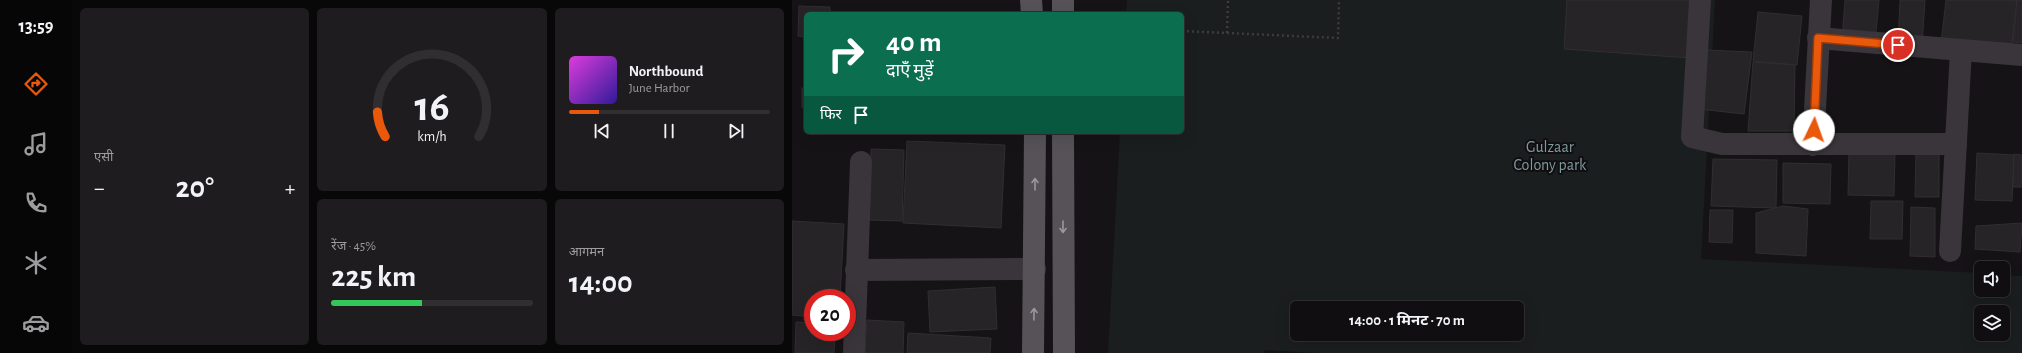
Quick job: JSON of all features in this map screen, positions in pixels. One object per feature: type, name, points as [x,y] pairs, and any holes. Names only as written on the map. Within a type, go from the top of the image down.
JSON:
[{"type":"main road","points":[[1031,0],[1032,12]]},
{"type":"main road","points":[[1063,0],[1063,12]]},
{"type":"main road","points":[[1033,353],[1035,269],[1035,134]]},
{"type":"main road","points":[[1063,134],[1064,353]]},
{"type":"street","points":[[1700,0],[1692,137],[1722,144],[1956,144]]},
{"type":"street","points":[[1813,145],[1821,0]]},
{"type":"street","points":[[1818,38],[2022,55]]},
{"type":"street","points":[[1950,251],[1961,50]]},
{"type":"street","points":[[854,353],[861,162]]},
{"type":"street","points":[[856,270],[1035,269]]},
{"type":"path","points":[[1227,33],[1228,0]]},
{"type":"path","points":[[1184,31],[1338,38],[1339,0]]},
{"type":"green space","name":"Gulzaar Colony park","points":[[1127,0],[1715,0],[1701,259],[1974,273],[1974,297],[2010,297],[2010,275],[2022,276],[2022,353],[1316,353],[1264,350],[1264,353],[1108,353],[1120,134],[1184,134],[1184,12],[1126,12]]},
{"type":"building","points":[[1567,0],[1694,0],[1690,58],[1564,49]]},
{"type":"building","points":[[1845,0],[1879,0],[1875,42],[1842,39]]},
{"type":"building","points":[[1900,0],[1925,0],[1922,46],[1898,44]]},
{"type":"building","points":[[1946,0],[2017,0],[2011,51],[1941,43]]},
{"type":"building","points":[[2017,0],[2022,0],[2022,43],[2013,42]]},
{"type":"building","points":[[799,6],[830,7],[830,12],[804,12],[804,37],[798,36]]},
{"type":"building","points":[[1758,12],[1802,16],[1797,65],[1753,61]]},
{"type":"building","points":[[1706,50],[1752,52],[1744,114],[1699,109]]},
{"type":"building","points":[[1753,62],[1795,65],[1794,131],[1748,131]]},
{"type":"building","points":[[802,88],[804,88],[804,107],[802,107]]},
{"type":"building","points":[[907,141],[1005,145],[1001,228],[903,223]]},
{"type":"building","points":[[871,149],[904,150],[902,221],[869,220]]},
{"type":"building","points":[[1849,152],[1895,153],[1894,196],[1848,195]]},
{"type":"building","points":[[1916,153],[1939,153],[1939,197],[1915,197]]},
{"type":"building","points":[[1977,153],[2014,155],[2012,201],[1975,200]]},
{"type":"building","points":[[2014,154],[2022,155],[2022,187],[2013,187]]},
{"type":"building","points":[[1713,159],[1777,160],[1776,208],[1711,206]]},
{"type":"building","points":[[1783,163],[1831,164],[1830,204],[1783,203]]},
{"type":"building","points":[[1871,201],[1903,201],[1902,239],[1870,239]]},
{"type":"building","points":[[1783,206],[1808,209],[1806,256],[1756,253],[1756,213]]},
{"type":"building","points":[[1911,207],[1935,208],[1935,257],[1910,256]]},
{"type":"building","points":[[1710,210],[1733,210],[1732,243],[1709,242]]},
{"type":"building","points":[[792,221],[844,224],[840,289],[804,289],[804,316],[792,315]]},
{"type":"building","points":[[2022,223],[2020,252],[1975,249],[1976,226]]},
{"type":"building","points":[[995,287],[997,329],[930,332],[928,291]]},
{"type":"building","points":[[867,320],[904,322],[903,353],[865,353]]},
{"type":"building","points":[[796,322],[804,322],[804,341],[835,341],[834,353],[795,353]]},
{"type":"building","points":[[908,333],[991,338],[990,353],[907,353]]},
{"type":"route","points":[[1814,130],[1818,38],[1898,45]]}]
